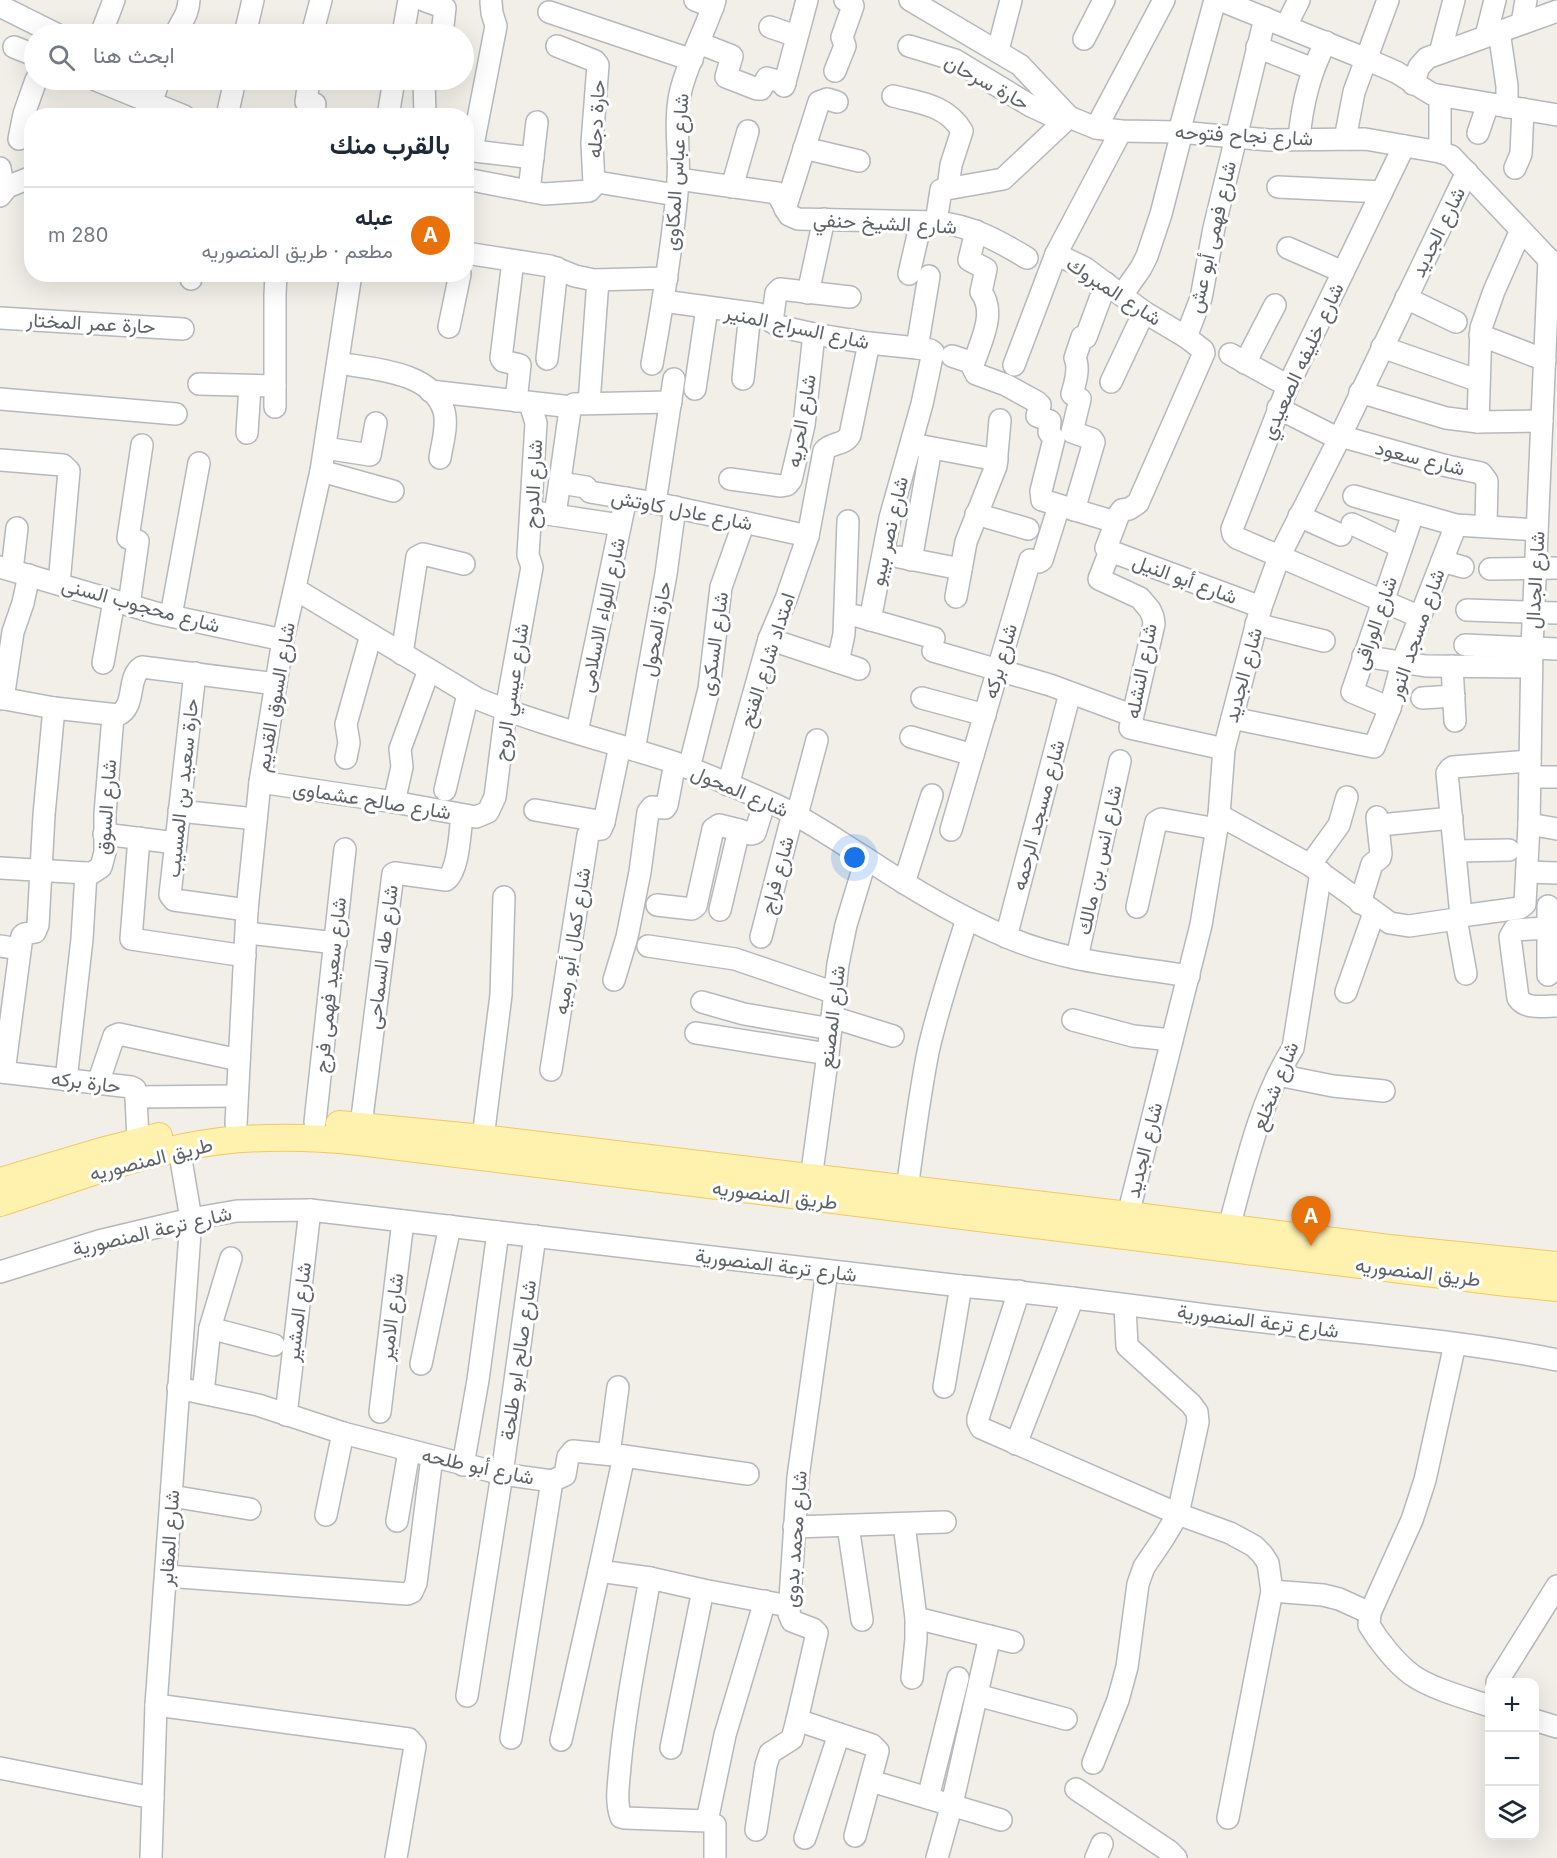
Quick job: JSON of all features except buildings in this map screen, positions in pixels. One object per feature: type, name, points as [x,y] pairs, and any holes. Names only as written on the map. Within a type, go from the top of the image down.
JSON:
[{"type":"main road","name":"طريق المنصوريه","points":[[0,1181],[138,1140],[174,1132],[236,1124],[315,1122],[483,1138],[628,1167],[1134,1236],[1508,1272],[1557,1264]]},
{"type":"main road","name":"طريق المنصوريه","points":[[0,1203],[136,1159],[180,1159],[248,1138],[303,1137],[628,1167],[811,1179],[1229,1227],[1389,1248],[1508,1272],[1557,1288]]},
{"type":"street","points":[[105,24],[114,0]]},
{"type":"street","points":[[180,24],[187,15],[189,0]]},
{"type":"street","points":[[247,24],[253,0]]},
{"type":"street","points":[[315,24],[321,0]]},
{"type":"street","points":[[405,24],[411,0],[445,8],[443,24]]},
{"type":"street","points":[[549,12],[695,52],[732,56],[726,77],[760,89],[767,78],[784,85],[807,0]]},
{"type":"street","points":[[835,71],[845,46],[842,37],[853,6],[846,0]]},
{"type":"street","points":[[910,0],[998,50],[1027,71],[1066,119],[1003,179],[941,190],[929,222]]},
{"type":"street","points":[[998,50],[1011,0]]},
{"type":"street","points":[[1084,39],[1104,0]]},
{"type":"street","points":[[1096,129],[1164,0]]},
{"type":"street","points":[[1066,508],[1094,442],[1092,439],[1072,432],[1080,399],[1072,394],[1077,375],[1075,358],[1082,337],[1086,337],[1114,289],[1142,268],[1147,256],[1161,214],[1215,0]]},
{"type":"street","points":[[1220,0],[1396,72],[1432,94],[1557,115]]},
{"type":"street","points":[[1286,26],[1299,0]]},
{"type":"street","points":[[1345,139],[1351,104],[1388,0]]},
{"type":"street","points":[[1440,53],[1454,0]]},
{"type":"street","points":[[1495,0],[1492,34],[1506,75],[1506,107],[1521,154],[1515,168]]},
{"type":"street","points":[[1522,23],[1526,0]]},
{"type":"street","points":[[474,127],[496,26],[490,2]]},
{"type":"street","name":"شارع عباس المكاوى","points":[[652,364],[667,278],[677,187],[677,112],[680,92],[695,52],[708,2]]},
{"type":"street","points":[[0,6],[36,24]]},
{"type":"street","points":[[1413,84],[1420,64],[1427,58],[1557,11]]},
{"type":"street","name":"شارع فهمى أبو عش","points":[[1115,522],[1120,512],[1138,503],[1204,353],[1194,343],[1214,228],[1265,18]]},
{"type":"street","points":[[770,27],[796,36]]},
{"type":"street","points":[[1299,140],[1301,115],[1313,69],[1326,42]]},
{"type":"street","name":"حارة دجله","points":[[557,46],[595,61],[598,65],[592,143],[594,184]]},
{"type":"street","name":"حارة سرحان","points":[[909,46],[955,60],[1030,106],[1066,119]]},
{"type":"street","points":[[14,47],[24,51]]},
{"type":"street","points":[[1257,47],[1313,69]]},
{"type":"street","points":[[26,108],[32,90]]},
{"type":"street","points":[[120,90],[163,108]]},
{"type":"street","points":[[162,90],[167,108]]},
{"type":"street","points":[[229,108],[233,90]]},
{"type":"street","points":[[308,90],[306,102],[315,104],[314,108]]},
{"type":"street","points":[[389,108],[392,90]]},
{"type":"street","points":[[424,90],[424,108]]},
{"type":"street","points":[[893,96],[943,110],[962,131],[951,165],[948,188]]},
{"type":"street","points":[[1440,96],[1440,152]]},
{"type":"street","points":[[785,209],[819,102],[824,99],[837,102]]},
{"type":"street","points":[[1478,133],[1506,107]]},
{"type":"street","points":[[19,139],[24,114]]},
{"type":"street","name":"شارع نجاح فتوحه","points":[[1066,119],[1096,129],[1180,132],[1269,140],[1365,139],[1440,152],[1455,159],[1553,264]]},
{"type":"street","points":[[529,191],[537,122]]},
{"type":"street","points":[[732,187],[748,131]]},
{"type":"street","points":[[1014,365],[1056,254],[1121,131]]},
{"type":"street","name":"شارع خليفه الصعيدي","points":[[1404,146],[1287,386],[1232,529],[1237,538],[1420,617]]},
{"type":"street","points":[[804,148],[859,161]]},
{"type":"street","points":[[474,151],[533,158]]},
{"type":"street","points":[[0,168],[2,193]]},
{"type":"street","name":"شارع الجديد","points":[[1128,1215],[1201,925],[1218,822],[1224,749],[1258,615],[1279,557],[1467,172]]},
{"type":"street","points":[[2,193],[12,184],[24,180]]},
{"type":"street","points":[[474,181],[544,194],[589,191],[594,184]]},
{"type":"street","name":"شارع الشيخ حنفي","points":[[594,184],[601,182],[677,187],[732,187],[777,193],[789,215],[798,219],[929,222],[959,225],[1005,244],[1027,258]]},
{"type":"street","points":[[1278,187],[1382,192]]},
{"type":"street","points":[[808,293],[824,219]]},
{"type":"street","name":"شارع نصر بيبو","points":[[870,620],[890,518],[921,446],[933,356],[923,349],[919,275],[929,222]]},
{"type":"street","points":[[976,231],[969,260],[986,269],[981,292],[988,302],[988,314],[973,365],[976,374],[1006,385],[1040,405],[1037,416],[1050,421],[1049,432],[1054,439],[1041,497],[1046,502],[1115,522],[1106,548],[1110,551]]},
{"type":"street","points":[[1478,422],[1480,335],[1494,291],[1521,231]]},
{"type":"street","points":[[1288,248],[1343,272]]},
{"type":"street","points":[[474,254],[557,268],[584,278],[598,280],[667,278]]},
{"type":"street","name":"شارع المبروك","points":[[1056,254],[1085,268],[1144,312],[1194,343]]},
{"type":"street","name":"شارع الدوح","points":[[513,261],[501,358],[503,361],[520,365],[524,402],[532,410],[536,423],[528,555],[532,567]]},
{"type":"street","name":"شارع الجدال","points":[[1526,902],[1531,657],[1545,360],[1553,264]]},
{"type":"street","points":[[547,359],[557,268]]},
{"type":"street","points":[[555,516],[560,483],[580,405],[598,280]]},
{"type":"street","points":[[199,384],[250,386],[275,397],[275,282]]},
{"type":"street","name":"شارع السوق القديم","points":[[236,1124],[248,910],[260,782],[283,640],[321,471],[350,282]]},
{"type":"street","points":[[449,327],[458,282]]},
{"type":"street","points":[[772,322],[778,291],[785,288],[850,297]]},
{"type":"street","points":[[1406,298],[1455,322]]},
{"type":"street","name":"شارع السراج المنير","points":[[663,301],[766,316],[778,326],[814,334],[923,349]]},
{"type":"street","points":[[1275,305],[1238,359],[1287,386]]},
{"type":"street","points":[[695,389],[706,308]]},
{"type":"street","points":[[1111,382],[1144,312]]},
{"type":"street","points":[[743,379],[750,314]]},
{"type":"street","name":"حارة عمر المختار","points":[[0,318],[183,328]]},
{"type":"street","name":"شارع الحريه","points":[[730,478],[781,486],[787,485],[791,480],[803,430],[814,334]]},
{"type":"street","points":[[1480,335],[1545,360]]},
{"type":"street","name":"امتداد شارع الفتح","points":[[728,785],[769,639],[808,536],[824,451],[829,446],[843,443],[850,435],[869,343]]},
{"type":"street","points":[[1382,347],[1479,381]]},
{"type":"street","points":[[952,356],[973,365]]},
{"type":"street","points":[[338,363],[410,377],[430,391],[439,400],[446,423],[440,458]]},
{"type":"street","name":"حارة المحول","points":[[627,748],[656,633],[674,380]]},
{"type":"street","points":[[247,433],[250,386]]},
{"type":"street","points":[[430,391],[524,402],[580,405],[671,402]]},
{"type":"street","points":[[1360,392],[1446,418],[1478,422],[1542,421]]},
{"type":"street","points":[[0,399],[176,414]]},
{"type":"street","points":[[1278,408],[1339,438]]},
{"type":"street","points":[[956,597],[966,542],[993,476],[997,460],[1000,420]]},
{"type":"street","points":[[325,448],[370,455],[376,423]]},
{"type":"street","name":"شارع سعود","points":[[1339,438],[1481,473],[1486,481],[1486,526]]},
{"type":"street","points":[[103,663],[138,541],[128,538],[142,445]]},
{"type":"street","points":[[911,560],[921,446],[997,460]]},
{"type":"street","points":[[0,460],[63,465],[69,471],[59,584]]},
{"type":"street","points":[[171,616],[199,463]]},
{"type":"street","points":[[321,471],[393,490]]},
{"type":"street","name":"شارع عادل كاوتش","points":[[560,483],[587,488],[591,492],[665,505],[808,536]]},
{"type":"street","points":[[1354,496],[1456,525],[1537,530]]},
{"type":"street","name":"شارع اللواء الاسلامى","points":[[577,732],[626,498]]},
{"type":"street","name":"شارع بركه","points":[[951,830],[1030,560],[1039,562],[1042,560],[1066,508]]},
{"type":"street","points":[[531,512],[620,525]]},
{"type":"street","points":[[976,514],[1028,529]]},
{"type":"street","name":"شارع الوراقى","points":[[1390,708],[1352,692],[1413,514]]},
{"type":"street","points":[[1299,516],[1401,547]]},
{"type":"street","name":"شارع نصر بيبو","points":[[838,662],[844,634],[848,521]]},
{"type":"street","name":"شارع السكرى","points":[[615,980],[627,937],[640,872],[648,812],[652,807],[665,808],[668,805],[709,689],[721,587],[744,522]]},
{"type":"street","name":"شارع مسجد النور","points":[[1232,718],[1374,747],[1390,708],[1402,663],[1456,525]]},
{"type":"street","points":[[17,528],[14,571],[23,603],[13,632],[2,699],[54,708],[118,715],[126,709],[138,669],[147,667],[276,684]]},
{"type":"street","name":"شارع أبو النيل","points":[[1110,551],[1324,641]]},
{"type":"street","name":"شارع النشله","points":[[1110,551],[1099,577],[1100,581],[1140,598],[1154,617],[1152,634],[1129,726],[1132,729],[1224,749]]},
{"type":"street","points":[[402,654],[417,557],[423,554],[464,564]]},
{"type":"street","points":[[883,555],[961,569]]},
{"type":"street","points":[[1442,561],[1463,567]]},
{"type":"street","name":"شارع عيسي الروح","points":[[484,815],[491,807],[495,797],[506,710],[532,567]]},
{"type":"street","points":[[1490,569],[1557,568]]},
{"type":"street","name":"شارع محجوب السنى","points":[[14,571],[171,616],[283,640]]},
{"type":"street","name":"شارع المحول","points":[[295,589],[468,694],[506,710],[682,766],[795,814],[904,883],[967,919],[1006,937],[1035,948],[1077,958],[1189,976]]},
{"type":"street","points":[[1467,610],[1557,613]]},
{"type":"street","points":[[845,613],[870,620],[933,645],[1131,715]]},
{"type":"street","points":[[346,759],[349,743],[346,724],[371,635]]},
{"type":"street","points":[[769,639],[859,669]]},
{"type":"street","points":[[1465,645],[1531,657]]},
{"type":"street","points":[[1363,656],[1402,663],[1452,666],[1531,657],[1557,649]]},
{"type":"street","points":[[1452,666],[1455,721]]},
{"type":"street","points":[[394,802],[402,767],[400,749],[429,670]]},
{"type":"street","name":"حارة سعيد بن المسيب","points":[[195,673],[171,897],[174,900],[248,910]]},
{"type":"street","name":"شارع مسجد الرحمه","points":[[1006,937],[1070,693]]},
{"type":"street","points":[[445,790],[468,694]]},
{"type":"street","points":[[1422,698],[1454,696]]},
{"type":"street","points":[[922,698],[985,715]]},
{"type":"street","points":[[2,1072],[10,948],[23,935],[35,932],[38,925],[44,815],[54,708]]},
{"type":"street","name":"شارع السوق","points":[[0,868],[42,872],[97,871],[103,862],[113,716]]},
{"type":"street","points":[[911,737],[973,755]]},
{"type":"street","name":"شارع فراج","points":[[761,937],[817,740]]},
{"type":"street","name":"شارع كمال أبو رميه","points":[[551,1070],[588,835],[592,830],[601,829],[627,748]]},
{"type":"street","name":"شارع انس بن مالك","points":[[1077,958],[1120,761]]},
{"type":"street","points":[[1466,974],[1447,773],[1450,769],[1530,769],[1557,777]]},
{"type":"street","name":"شارع صالح عشماوى","points":[[260,782],[394,802],[462,815],[476,817],[484,815]]},
{"type":"street","points":[[904,883],[932,795]]},
{"type":"street","points":[[1316,868],[1339,825],[1347,797]]},
{"type":"street","points":[[657,905],[692,909],[696,906],[713,829],[719,825],[751,834],[755,833],[765,801]]},
{"type":"street","points":[[534,810],[604,822]]},
{"type":"street","points":[[179,811],[256,819]]},
{"type":"street","name":"شارع طه السماحى","points":[[361,1125],[393,874],[446,879],[450,877],[454,868],[462,815]]},
{"type":"street","points":[[1137,907],[1156,822],[1161,819],[1218,822],[1316,868],[1390,923],[1399,925],[1459,918],[1520,908],[1526,902],[1552,907],[1547,928],[1548,975]]},
{"type":"street","points":[[1346,992],[1367,908],[1372,864],[1380,858],[1381,854],[1383,821],[1452,819]]},
{"type":"street","points":[[1529,824],[1557,829]]},
{"type":"street","points":[[720,910],[739,830]]},
{"type":"street","points":[[104,834],[176,843]]},
{"type":"street","points":[[139,838],[131,939],[245,956]]},
{"type":"street","name":"شارع سعيد فهمى فرج","points":[[315,1122],[345,849]]},
{"type":"street","points":[[1455,851],[1509,850]]},
{"type":"street","name":"شارع المصنع","points":[[811,1179],[838,964],[846,925],[866,859]]},
{"type":"street","name":"شارع شخلع","points":[[1229,1227],[1260,1120],[1278,1076],[1293,1048],[1298,1028],[1316,868]]},
{"type":"street","points":[[1527,872],[1557,873]]},
{"type":"street","points":[[66,1080],[82,939],[86,873]]},
{"type":"street","points":[[483,1138],[501,995],[504,897]]},
{"type":"street","points":[[907,1190],[916,1119],[929,1051],[946,983],[967,919]]},
{"type":"street","points":[[1547,928],[1514,930],[1510,937],[1520,1002],[1530,1006],[1557,1006]]},
{"type":"street","points":[[247,933],[336,943]]},
{"type":"street","points":[[648,946],[735,959],[835,993]]},
{"type":"street","points":[[702,1002],[744,1014],[832,1023],[893,1036]]},
{"type":"street","points":[[1073,1020],[1133,1036],[1172,1040]]},
{"type":"street","points":[[696,1033],[828,1054]]},
{"type":"street","points":[[98,1083],[114,1036],[119,1034],[239,1060]]},
{"type":"street","name":"حارة بركه","points":[[2,1072],[132,1087],[135,1089],[136,1097],[237,1096]]},
{"type":"street","points":[[1278,1076],[1333,1086],[1384,1091]]},
{"type":"street","points":[[136,1097],[138,1140]]},
{"type":"street","name":"شارع المقابر","points":[[155,1856],[153,1798],[156,1705],[167,1576],[190,1213],[180,1159]]},
{"type":"street","name":"شارع ترعة المنصورية","points":[[0,1272],[190,1213],[310,1210],[827,1271],[1019,1291],[1125,1306],[1455,1344],[1557,1360]]},
{"type":"street","name":"شارع المشير","points":[[286,1415],[310,1210]]},
{"type":"street","name":"شارع الامير","points":[[380,1412],[403,1221]]},
{"type":"street","points":[[421,1364],[450,1226]]},
{"type":"street","points":[[463,1465],[498,1232]]},
{"type":"street","name":"شارع صالح ابو طلحة","points":[[467,1696],[502,1474],[535,1236]]},
{"type":"street","points":[[203,1393],[210,1328],[231,1258]]},
{"type":"street","name":"شارع محمد بدوى","points":[[797,1720],[817,1633],[813,1629],[792,1621],[789,1617],[794,1527],[798,1477],[827,1271]]},
{"type":"street","points":[[944,1387],[961,1286]]},
{"type":"street","points":[[1019,1291],[978,1422],[981,1428],[1178,1514],[1230,1533],[1254,1546],[1268,1563],[1272,1591],[1228,1818]]},
{"type":"street","points":[[1016,1444],[1073,1298]]},
{"type":"street","points":[[1093,1763],[1118,1700],[1127,1667],[1138,1584],[1144,1567],[1178,1514],[1198,1422],[1197,1412],[1191,1404],[1127,1346],[1125,1306]]},
{"type":"street","points":[[210,1328],[274,1345]]},
{"type":"street","points":[[1455,1344],[1434,1440],[1412,1520],[1370,1613],[1369,1625],[1411,1674],[1425,1682],[1485,1701]]},
{"type":"street","points":[[561,1740],[599,1571],[616,1455],[618,1387]]},
{"type":"street","name":"شارع أبو طلحه","points":[[178,1388],[258,1405],[410,1451],[502,1474],[552,1481],[565,1475],[568,1457],[573,1451],[616,1455]]},
{"type":"street","points":[[326,1515],[343,1432]]},
{"type":"street","points":[[397,1521],[410,1451]]},
{"type":"street","points":[[616,1455],[748,1474]]},
{"type":"street","points":[[167,1576],[407,1594],[412,1592],[416,1583],[432,1457]]},
{"type":"street","points":[[511,1738],[552,1481]]},
{"type":"street","points":[[171,1496],[250,1509]]},
{"type":"street","points":[[794,1527],[945,1522]]},
{"type":"street","points":[[904,1524],[916,1618],[912,1678]]},
{"type":"street","points":[[848,1526],[862,1620]]},
{"type":"street","points":[[599,1571],[650,1578],[789,1606]]},
{"type":"street","points":[[650,1578],[624,1722],[618,1810],[621,1817],[625,1818],[707,1821],[715,1825],[715,1858]]},
{"type":"street","points":[[1500,1678],[1557,1586]]},
{"type":"street","points":[[671,1748],[703,1590]]},
{"type":"street","points":[[1272,1591],[1323,1595],[1339,1599],[1370,1613]]},
{"type":"street","points":[[707,1821],[725,1735],[765,1601]]},
{"type":"street","points":[[916,1618],[1013,1642]]},
{"type":"street","points":[[937,1858],[952,1804],[990,1636]]},
{"type":"street","points":[[928,1798],[958,1678]]},
{"type":"street","points":[[977,1695],[1066,1719]]},
{"type":"street","points":[[156,1705],[409,1739],[414,1742],[396,1858]]},
{"type":"street","points":[[756,1830],[770,1753],[792,1739],[797,1720],[876,1747],[878,1755],[855,1836]]},
{"type":"street","points":[[1539,1722],[1557,1727]]},
{"type":"street","points":[[805,1838],[839,1734]]},
{"type":"street","points":[[0,1768],[153,1798]]},
{"type":"street","points":[[871,1781],[1001,1820]]},
{"type":"street","points":[[1076,1789],[1176,1858]]},
{"type":"place","name":"عبله","points":[[1311,1246]]}]
